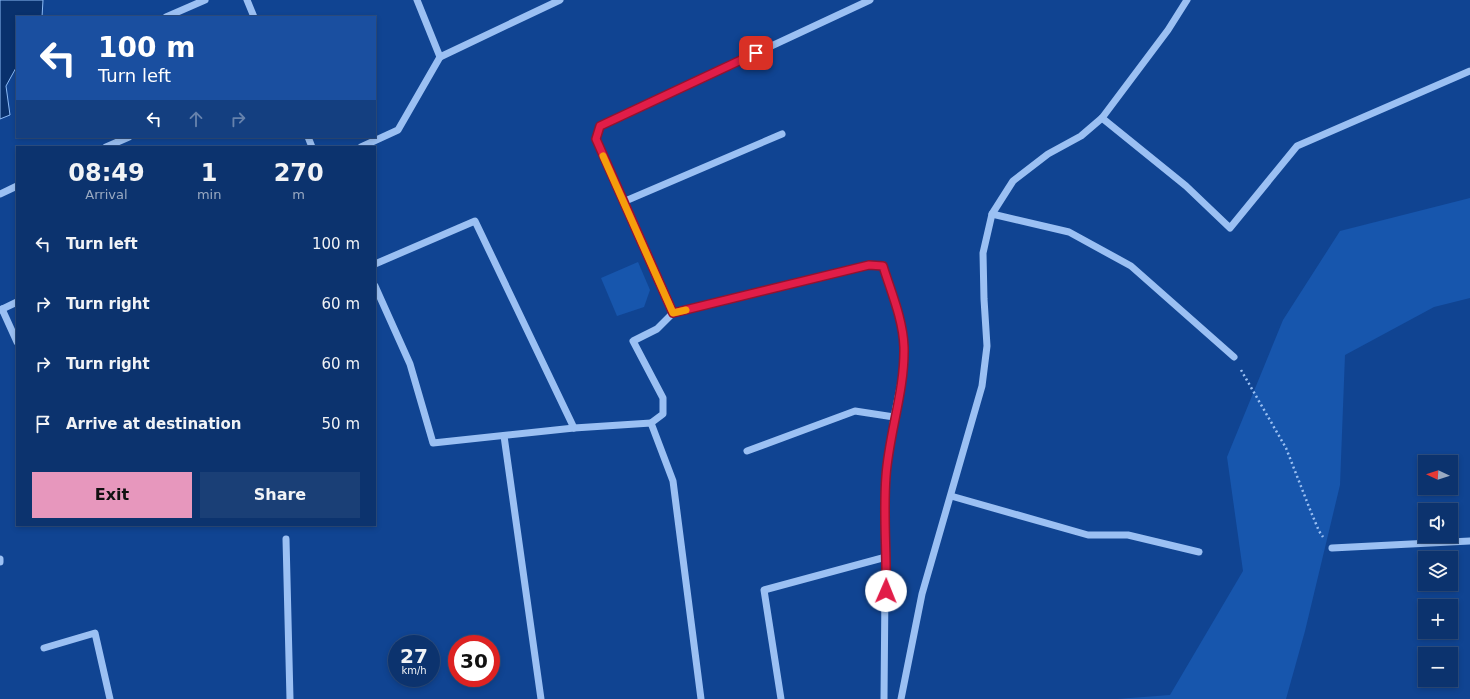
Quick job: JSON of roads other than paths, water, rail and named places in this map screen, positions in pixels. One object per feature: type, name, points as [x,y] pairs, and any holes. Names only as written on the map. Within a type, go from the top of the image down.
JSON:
[{"type":"street","points":[[168,16],[205,0]]},
{"type":"street","points":[[247,0],[254,16]]},
{"type":"street","points":[[417,0],[440,56]]},
{"type":"street","points":[[363,146],[398,130],[440,56],[560,0]]},
{"type":"street","points":[[673,313],[596,139],[600,126],[870,0]]},
{"type":"street","points":[[901,699],[922,594],[982,386],[987,346],[983,253],[992,214],[1013,181],[1048,154],[1081,136],[1102,118],[1168,30],[1187,0]]},
{"type":"street","points":[[1102,118],[1186,186],[1230,228],[1297,146],[1470,72]]},
{"type":"street","points":[[623,202],[782,134]]},
{"type":"street","points":[[108,146],[127,138]]},
{"type":"street","points":[[0,194],[16,186]]},
{"type":"street","points":[[992,214],[1069,232],[1131,266],[1234,357]]},
{"type":"street","points":[[376,264],[475,221],[574,428]]},
{"type":"street","points":[[376,288],[410,364],[433,443],[574,428],[651,424],[663,414],[663,398],[633,341],[657,329],[673,313],[869,265],[883,266],[901,323],[904,348],[902,377],[894,417],[886,476],[884,699]]},
{"type":"street","points":[[16,302],[1,309],[16,340]]},
{"type":"street","points":[[747,451],[855,411],[894,417]]},
{"type":"street","points":[[651,424],[674,481],[701,699]]},
{"type":"street","points":[[504,436],[541,699]]},
{"type":"street","points":[[950,496],[1088,535],[1128,535],[1199,552]]},
{"type":"street","points":[[286,538],[290,699]]},
{"type":"street","points":[[1332,548],[1470,541]]},
{"type":"street","points":[[781,699],[764,590],[886,557]]},
{"type":"street","points":[[44,648],[95,633],[110,699]]}]
